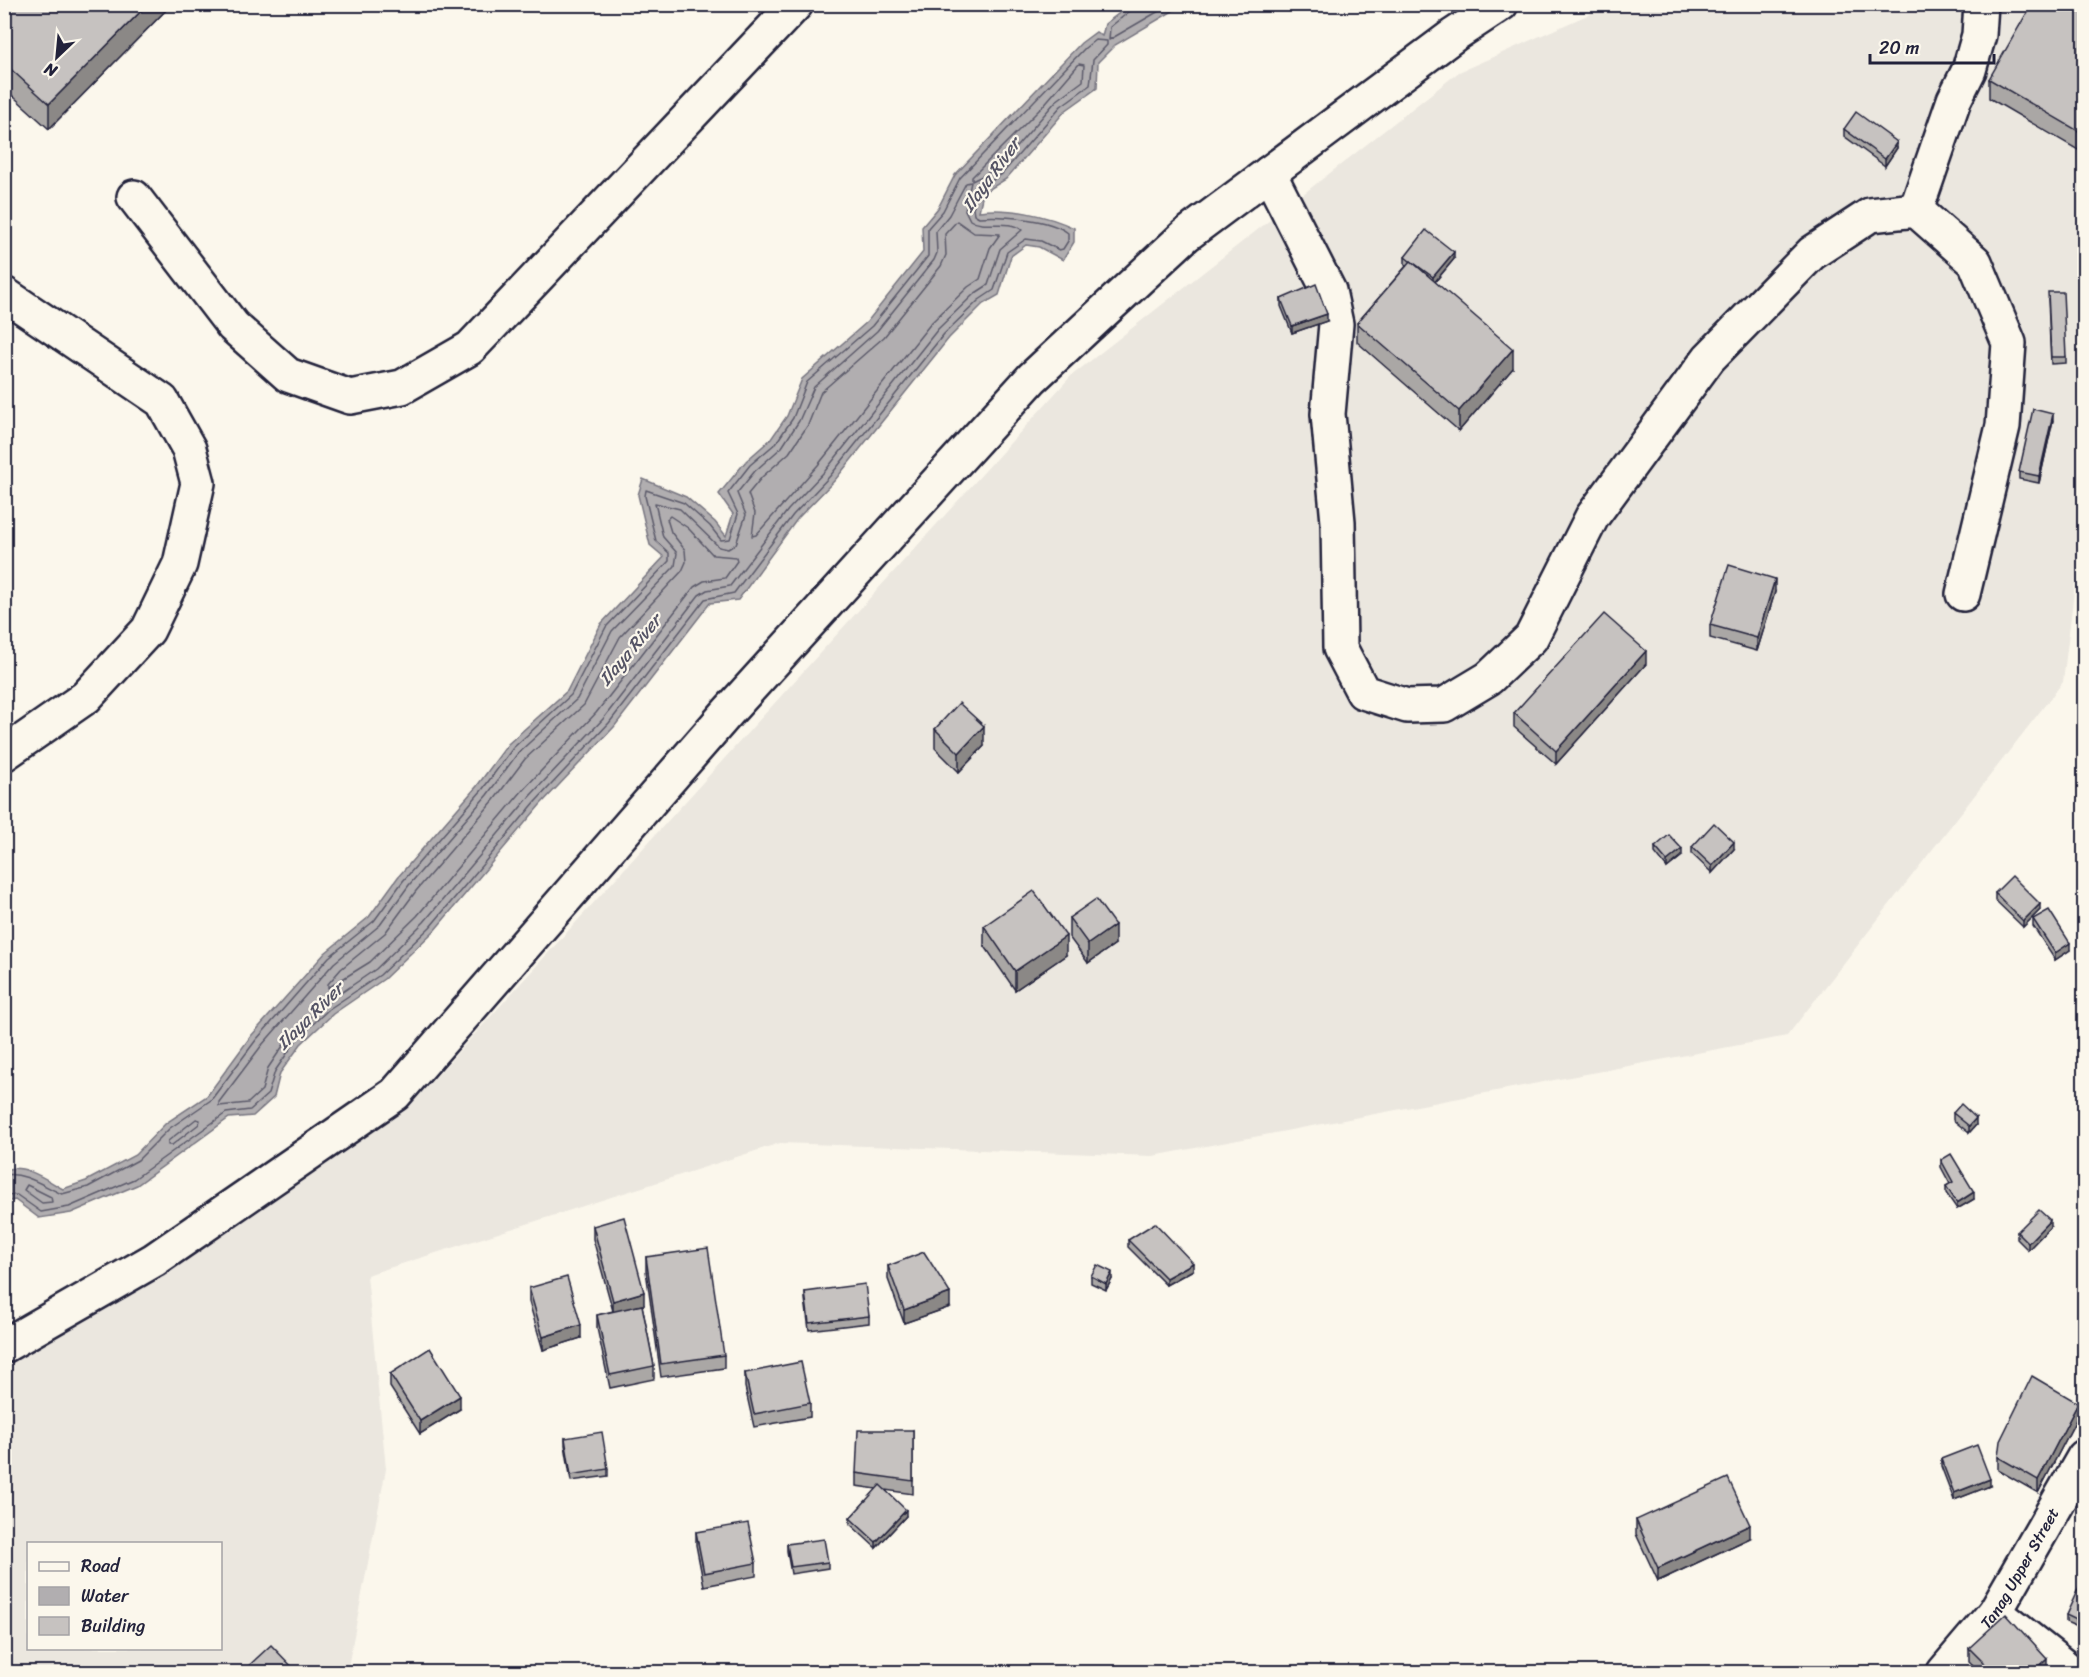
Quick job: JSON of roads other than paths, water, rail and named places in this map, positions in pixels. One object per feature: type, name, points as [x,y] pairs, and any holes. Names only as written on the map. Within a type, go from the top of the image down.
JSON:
[{"type":"street","points":[[134,196],[233,326],[288,375],[350,397],[402,387],[470,348],[796,4]]},
{"type":"street","points":[[4,1346],[154,1260],[395,1094],[728,712],[1032,378],[1186,235],[1454,35],[1501,4]]},
{"type":"street","points":[[1916,210],[1954,100],[1969,70],[1979,34],[1981,4]]},
{"type":"street","points":[[1269,173],[1329,291],[1336,324],[1328,414],[1338,522],[1340,648],[1363,692],[1407,706],[1444,705],[1489,678],[1531,638],[1599,508],[1709,358],[1812,253],[1870,215],[1916,210],[1975,261],[2009,343],[2003,426],[1963,594]]},
{"type":"street","points":[[4,294],[162,401],[189,449],[198,483],[180,564],[148,630],[86,697],[4,754]]},
{"type":"street","name":"Tanag Upper Street","points":[[1944,1672],[1995,1612],[2085,1457]]},
{"type":"street","points":[[1995,1612],[2071,1672]]},
{"type":"water","name":"Ilaya River","points":[[1130,5],[1183,5],[1115,45],[1098,62],[1097,88],[1065,111],[1006,179],[983,193],[979,211],[1002,210],[1027,213],[1052,219],[1074,228],[1074,242],[1063,260],[1039,247],[1026,245],[1011,256],[999,295],[983,304],[949,338],[835,480],[798,518],[738,600],[710,603],[614,727],[540,805],[434,931],[384,979],[333,1014],[301,1044],[280,1073],[274,1097],[253,1116],[229,1118],[137,1185],[71,1213],[39,1218],[15,1200],[5,1202],[5,1170],[12,1168],[27,1171],[63,1189],[86,1181],[135,1155],[166,1123],[207,1096],[251,1036],[325,953],[369,917],[398,877],[477,786],[508,744],[567,691],[601,624],[664,557],[650,545],[638,495],[643,479],[686,497],[715,522],[726,536],[733,514],[719,494],[746,461],[771,439],[787,416],[802,379],[867,322],[923,252],[922,227],[938,208],[955,175],[1081,43],[1096,32],[1102,36],[1105,24]]}]
